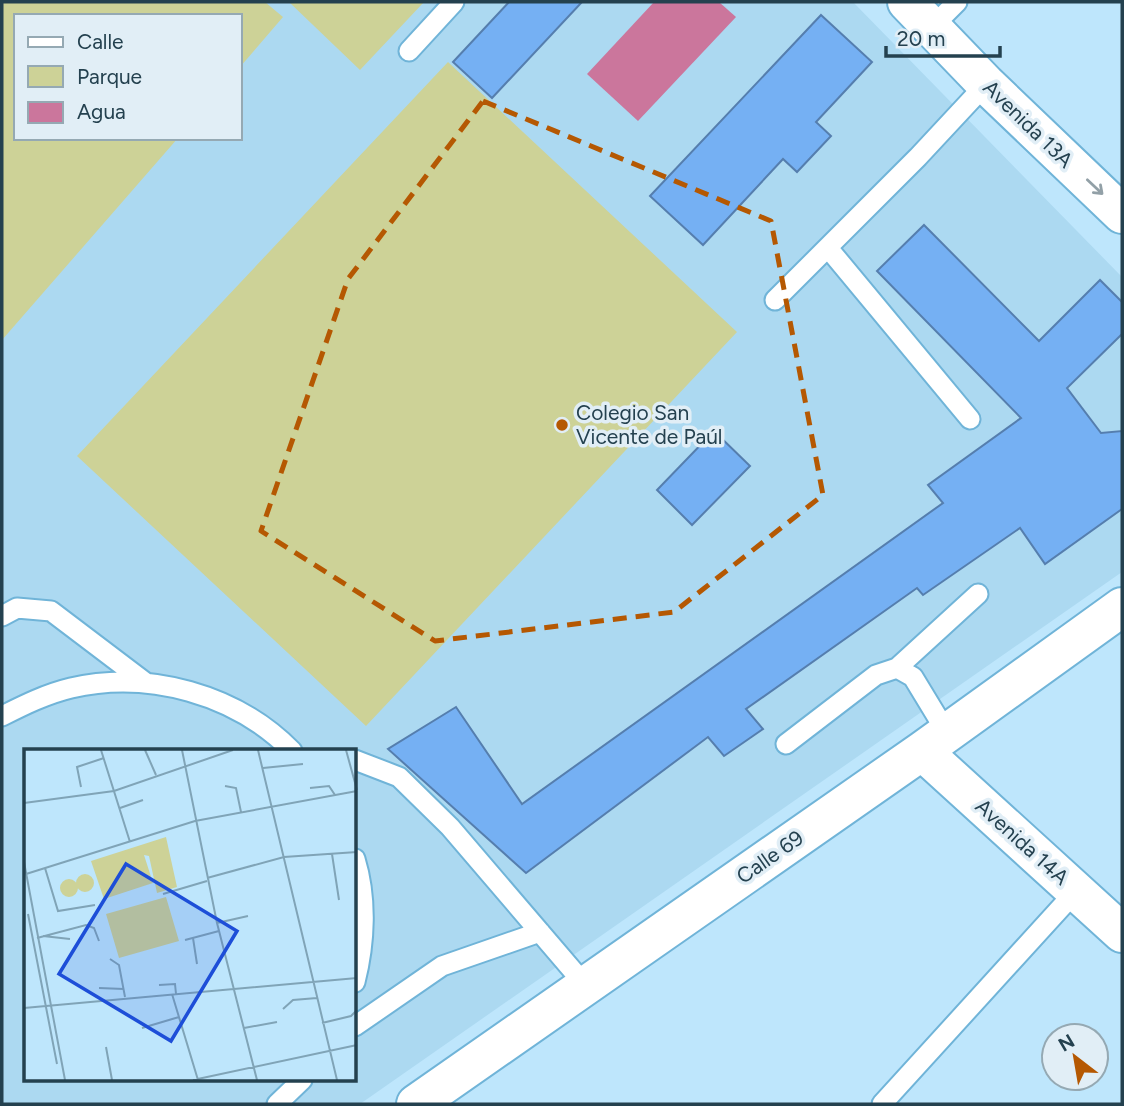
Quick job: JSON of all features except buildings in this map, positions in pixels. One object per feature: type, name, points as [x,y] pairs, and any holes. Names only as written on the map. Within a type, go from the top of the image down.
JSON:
[{"type":"street","name":"Avenida 13A","points":[[932,10],[986,84],[1122,214]]},
{"type":"street","name":"Calle 69","points":[[416,1104],[934,742],[1122,607]]},
{"type":"street","name":"Avenida 14A","points":[[934,742],[1076,891],[1122,933]]},
{"type":"lane","points":[[409,51],[454,2]]},
{"type":"lane","points":[[775,300],[918,157],[986,84]]},
{"type":"lane","points":[[828,248],[970,419]]},
{"type":"lane","points":[[786,744],[876,675],[897,668],[978,594]]},
{"type":"lane","points":[[2,615],[17,608],[51,611],[146,683]]},
{"type":"lane","points":[[897,668],[913,677],[934,742]]},
{"type":"lane","points":[[2,716],[36,699],[71,688],[108,682],[146,683],[183,689],[218,701],[252,719],[290,749]]},
{"type":"lane","points":[[357,761],[399,777],[450,827],[586,986]]},
{"type":"lane","points":[[357,870],[363,904],[362,942],[357,971]]},
{"type":"lane","points":[[881,1104],[1076,891]]},
{"type":"lane","points":[[357,1025],[442,965],[540,932]]},
{"type":"lane","points":[[277,1104],[300,1082]]},
{"type":"highlighted area","points":[[483,101],[771,221],[823,495],[674,612],[435,641],[261,531],[348,279]]},
{"type":"shaded area","name":"Colegio San Vicente de Paúl","points":[[2,2],[853,2],[1122,277],[1122,572],[360,1104],[2,1104]]},
{"type":"green space","points":[[2,2],[265,2],[283,17],[242,65],[242,14],[14,14],[14,140],[176,140],[2,340]]},
{"type":"green space","points":[[289,2],[424,2],[360,70]]},
{"type":"green space","points":[[448,62],[737,332],[366,726],[77,456]]},
{"type":"water","points":[[654,2],[719,2],[736,17],[638,121],[587,74]]},
{"type":"place","name":"Colegio San Vicente de Paúl","points":[[562,425]]}]
